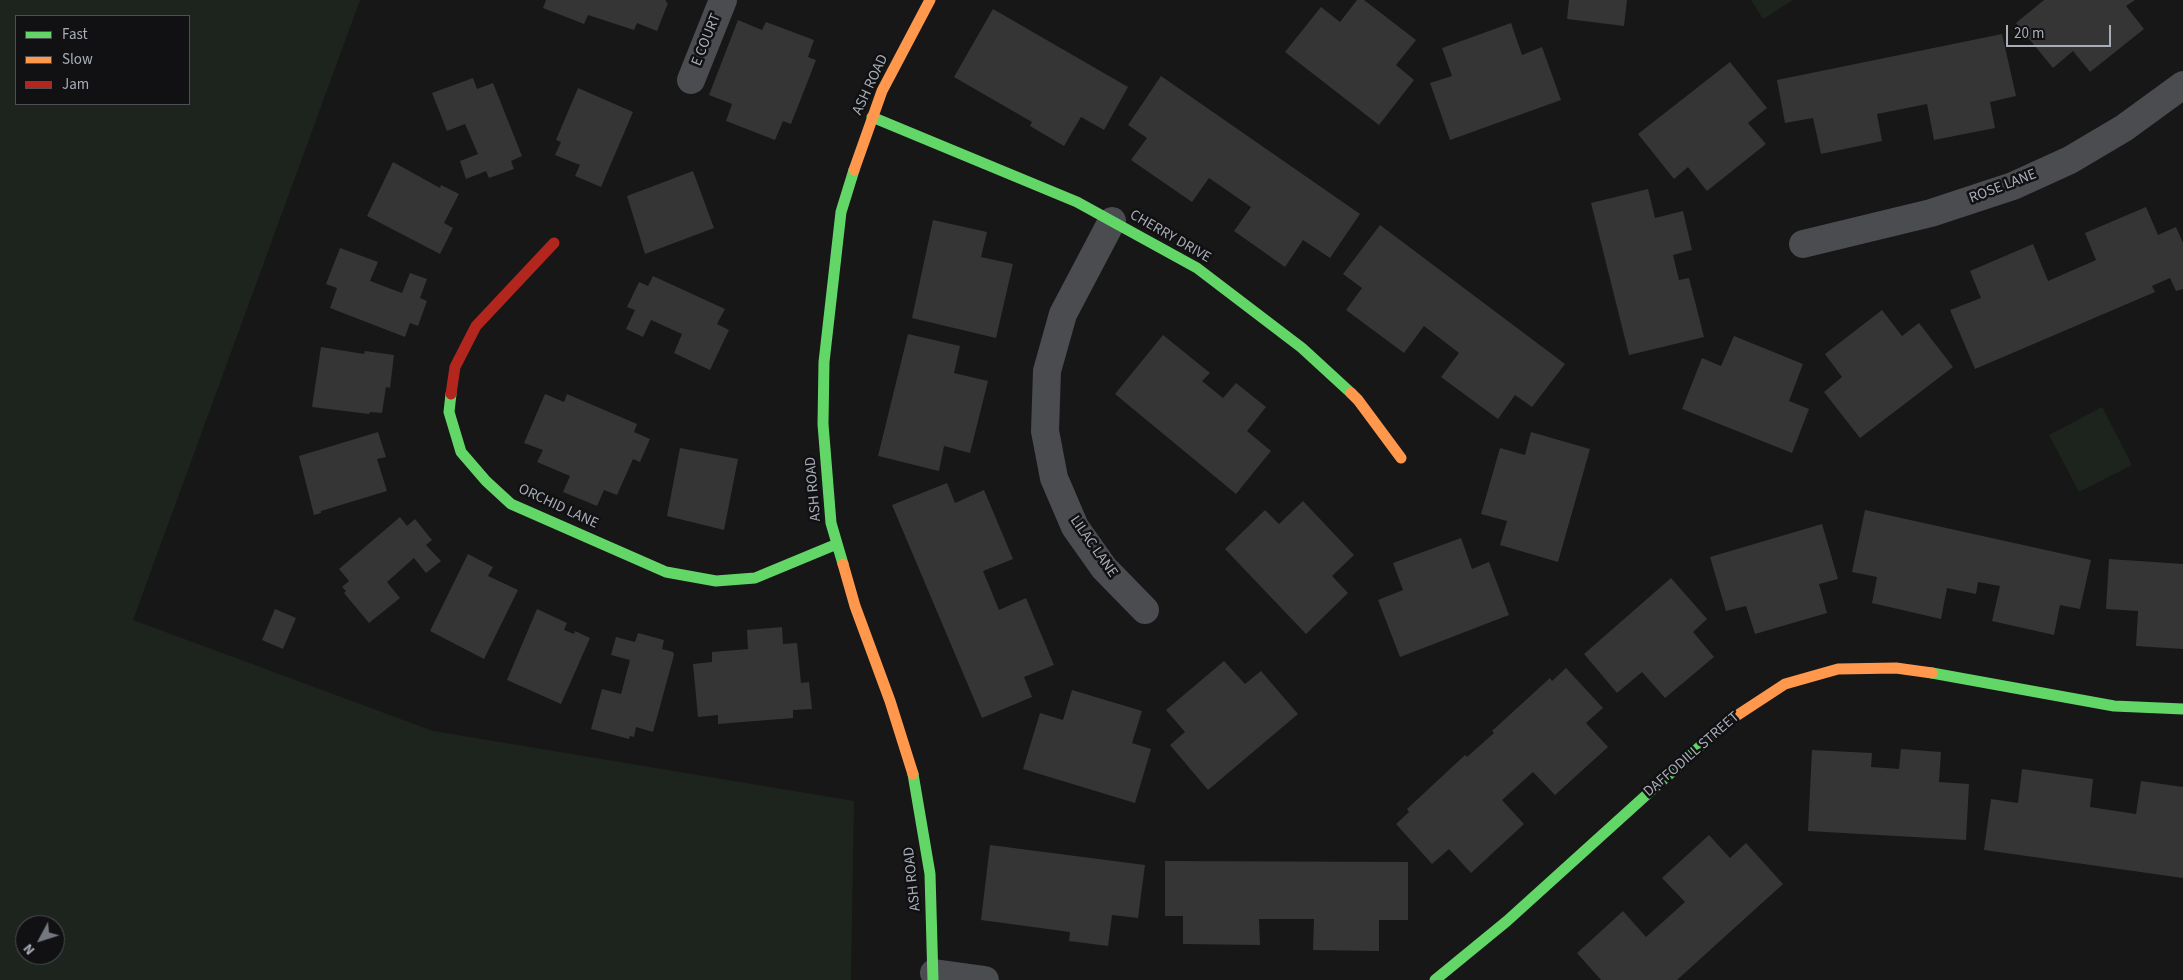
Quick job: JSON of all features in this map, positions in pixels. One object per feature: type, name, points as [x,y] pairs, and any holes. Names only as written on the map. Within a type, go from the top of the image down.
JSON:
[{"type":"street","name":"E COURT","points":[[691,80],[723,0]]},
{"type":"street","name":"ASH ROAD","points":[[930,0],[882,91],[860,148],[841,212],[824,362],[823,424],[831,523],[855,606],[890,702],[913,775],[930,874],[934,977]]},
{"type":"street","name":"ROSE LANE","points":[[1803,244],[1930,213],[2013,186],[2070,160],[2124,128],[2183,85]]},
{"type":"street","name":"CHERRY DRIVE","points":[[872,117],[1077,202],[1197,268],[1302,348],[1358,400],[1401,458]]},
{"type":"street","name":"LILAC LANE","points":[[1112,221],[1063,314],[1047,371],[1045,431],[1054,478],[1075,527],[1104,568],[1145,610]]},
{"type":"street","name":"ORCHID LANE","points":[[554,243],[476,326],[455,367],[449,412],[461,452],[486,481],[511,504],[666,572],[682,575],[716,581],[755,578],[837,544]]},
{"type":"street","name":"DAFFODILL STREET","points":[[1435,980],[1508,921],[1734,716],[1785,684],[1838,669],[1896,668],[1983,680],[2114,706],[2183,709]]},
{"type":"street","points":[[934,977],[986,980]]},
{"type":"shaded area","points":[[0,0],[360,0],[133,620],[433,731],[854,801],[851,980],[0,980]]},
{"type":"shaded area","points":[[1751,0],[1793,0],[1763,19]]},
{"type":"shaded area","points":[[2102,407],[2132,465],[2079,492],[2049,435]]},
{"type":"building","points":[[546,0],[666,0],[668,3],[657,31],[637,23],[634,30],[588,15],[584,24],[543,8]]},
{"type":"building","points":[[1357,0],[1364,0],[1416,40],[1396,65],[1414,80],[1379,125],[1285,52],[1321,7],[1340,22]]},
{"type":"building","points":[[1569,0],[1627,0],[1624,26],[1567,19]]},
{"type":"building","points":[[2044,0],[2135,0],[2126,6],[2144,29],[2090,72],[2073,51],[2053,68],[2016,23]]},
{"type":"building","points":[[993,9],[1128,87],[1104,130],[1081,117],[1064,146],[1030,126],[1032,122],[954,77]]},
{"type":"building","points":[[738,20],[762,30],[766,22],[814,40],[808,57],[816,60],[791,124],[783,121],[775,140],[726,121],[732,104],[709,95]]},
{"type":"building","points":[[1511,23],[1522,55],[1542,47],[1561,100],[1450,140],[1430,83],[1452,76],[1442,48]]},
{"type":"building","points":[[2002,34],[2016,96],[1990,102],[1995,128],[1934,140],[1927,104],[1877,114],[1882,141],[1821,154],[1813,118],[1785,123],[1777,80]]},
{"type":"building","points":[[1730,62],[1767,108],[1748,123],[1766,144],[1707,191],[1688,167],[1674,179],[1638,134]]},
{"type":"building","points":[[1161,76],[1360,214],[1330,258],[1303,240],[1285,267],[1234,231],[1251,207],[1209,178],[1192,202],[1131,160],[1147,138],[1128,125]]},
{"type":"building","points":[[473,78],[477,89],[493,83],[522,156],[511,161],[514,169],[489,178],[486,171],[466,179],[460,161],[478,154],[465,124],[447,131],[432,93]]},
{"type":"building","points":[[578,88],[633,112],[601,187],[575,176],[580,165],[555,155],[561,142],[556,140]]},
{"type":"building","points":[[393,162],[440,188],[441,185],[459,194],[444,223],[453,228],[440,254],[367,216]]},
{"type":"building","points":[[693,171],[714,228],[645,254],[627,196]]},
{"type":"building","points":[[1648,189],[1655,218],[1683,211],[1692,250],[1673,255],[1679,280],[1689,278],[1704,337],[1629,355],[1591,203]]},
{"type":"building","points":[[2146,207],[2158,235],[2176,227],[2183,243],[2183,289],[2176,291],[2170,278],[2152,286],[2155,292],[1975,369],[1950,310],[1981,298],[1970,271],[2033,244],[2048,281],[2096,260],[2085,233]]},
{"type":"building","points":[[933,220],[987,232],[981,257],[1013,264],[996,338],[912,318]]},
{"type":"building","points":[[1380,225],[1565,364],[1532,407],[1515,395],[1498,419],[1441,377],[1459,353],[1424,326],[1404,353],[1346,310],[1362,288],[1343,274]]},
{"type":"building","points":[[340,248],[378,262],[370,281],[402,293],[410,273],[427,279],[420,298],[427,301],[418,326],[410,323],[405,337],[330,308],[337,288],[326,284]]},
{"type":"building","points":[[653,276],[725,309],[717,324],[729,330],[710,370],[674,353],[682,334],[651,320],[643,337],[626,329],[635,310],[627,307],[639,282],[648,286]]},
{"type":"building","points":[[1882,310],[1902,336],[1919,323],[1953,367],[1860,438],[1824,392],[1842,377],[1825,354]]},
{"type":"building","points":[[908,334],[960,346],[954,373],[988,381],[970,453],[944,446],[939,471],[878,456]]},
{"type":"building","points":[[1163,335],[1210,373],[1202,381],[1223,398],[1236,383],[1266,407],[1247,431],[1271,451],[1236,494],[1115,394]]},
{"type":"building","points":[[1734,336],[1803,364],[1789,401],[1809,409],[1792,453],[1682,409],[1702,358],[1721,366]]},
{"type":"building","points":[[321,347],[364,354],[365,351],[394,355],[390,388],[386,387],[382,413],[370,412],[369,414],[312,407]]},
{"type":"building","points":[[545,394],[564,402],[567,394],[637,424],[634,432],[650,439],[640,462],[633,459],[617,495],[604,490],[597,506],[563,492],[570,476],[537,462],[543,450],[524,443]]},
{"type":"building","points":[[378,432],[386,457],[377,459],[387,491],[321,511],[321,513],[314,515],[299,456]]},
{"type":"building","points":[[1531,432],[1590,449],[1558,562],[1500,545],[1507,521],[1481,514],[1500,448],[1525,455]]},
{"type":"building","points":[[680,448],[738,459],[724,530],[667,516]]},
{"type":"building","points":[[947,483],[955,503],[984,490],[1013,559],[983,571],[999,610],[1026,598],[1054,665],[1024,677],[1032,697],[982,718],[892,505]]},
{"type":"building","points":[[1303,501],[1354,555],[1332,576],[1348,593],[1306,634],[1225,549],[1265,510],[1279,524]]},
{"type":"building","points":[[1865,510],[2091,560],[2080,609],[2060,605],[2054,635],[1992,621],[2000,586],[1978,582],[1976,594],[1947,588],[1941,619],[1872,603],[1877,577],[1852,572]]},
{"type":"building","points":[[400,517],[407,526],[415,519],[432,540],[426,545],[441,561],[426,573],[414,558],[387,582],[400,598],[369,623],[344,593],[346,591],[342,587],[349,581],[339,569]]},
{"type":"building","points":[[1822,524],[1838,579],[1819,584],[1827,613],[1755,634],[1746,606],[1726,611],[1710,557]]},
{"type":"building","points":[[1461,538],[1472,569],[1489,562],[1509,615],[1400,657],[1378,600],[1403,590],[1393,563]]},
{"type":"building","points":[[468,554],[493,567],[488,576],[518,590],[484,659],[430,631]]},
{"type":"building","points":[[2109,559],[2183,564],[2183,649],[2136,646],[2138,611],[2106,609]]},
{"type":"building","points":[[1671,578],[1707,619],[1693,632],[1714,657],[1665,698],[1642,672],[1617,693],[1584,654]]},
{"type":"building","points":[[275,609],[296,618],[283,649],[262,640]]},
{"type":"building","points":[[537,609],[567,623],[564,630],[574,634],[575,631],[590,638],[561,704],[507,680]]},
{"type":"building","points":[[782,627],[783,644],[797,643],[801,683],[809,682],[812,709],[793,710],[793,718],[718,724],[718,715],[698,717],[693,664],[712,662],[712,652],[748,649],[747,630]]},
{"type":"building","points":[[638,633],[664,640],[662,649],[673,652],[674,655],[653,732],[636,727],[634,737],[630,736],[629,739],[591,729],[602,689],[621,694],[630,660],[611,655],[616,637],[635,642]]},
{"type":"building","points":[[1224,661],[1245,684],[1261,671],[1298,714],[1208,790],[1170,745],[1185,732],[1166,710]]},
{"type":"building","points":[[1566,668],[1603,708],[1586,723],[1608,747],[1555,795],[1533,772],[1502,800],[1524,824],[1471,873],[1449,849],[1432,864],[1396,824],[1409,812],[1407,809],[1465,755],[1467,757],[1494,733],[1492,731],[1550,678],[1552,681]]},
{"type":"building","points":[[1072,690],[1142,711],[1132,743],[1151,749],[1135,803],[1023,769],[1040,713],[1063,720]]},
{"type":"building","points":[[1901,749],[1941,752],[1939,782],[1969,784],[1966,840],[1808,831],[1812,750],[1872,753],[1871,767],[1899,769]]},
{"type":"building","points":[[2022,769],[2093,779],[2090,807],[2136,814],[2141,781],[2183,787],[2183,878],[1984,850],[1991,799],[2018,803]]},
{"type":"building","points":[[1709,835],[1730,858],[1746,843],[1783,884],[1677,980],[1601,980],[1577,953],[1623,911],[1646,937],[1685,902],[1662,878]]},
{"type":"building","points":[[990,845],[1145,865],[1138,918],[1112,915],[1108,946],[1069,941],[1070,932],[981,920]]},
{"type":"building","points":[[1165,861],[1408,862],[1408,920],[1379,920],[1379,951],[1313,950],[1314,919],[1259,919],[1260,945],[1183,944],[1183,916],[1165,916]]},
{"type":"traffic: fast","points":[[872,117],[1077,202],[1197,268],[1302,348],[1351,393]]},
{"type":"traffic: fast","points":[[843,564],[831,523],[823,424],[824,362],[841,212],[854,170]]},
{"type":"traffic: fast","points":[[451,394],[449,412],[461,452],[486,481],[511,504],[666,572],[716,581],[755,578],[837,544]]},
{"type":"traffic: fast","points":[[1932,673],[2114,706],[2183,709]]},
{"type":"traffic: fast","points":[[1435,980],[1507,921],[1727,722]]},
{"type":"traffic: fast","points":[[913,774],[930,874],[933,980]]},
{"type":"traffic: slow","points":[[854,170],[882,91],[930,0]]},
{"type":"traffic: slow","points":[[1351,393],[1401,458]]},
{"type":"traffic: slow","points":[[843,564],[855,606],[890,701],[913,774]]},
{"type":"traffic: slow","points":[[1727,722],[1785,684],[1838,669],[1896,668],[1932,673]]},
{"type":"traffic: jam","points":[[451,394],[455,367],[476,326],[554,243]]}]
